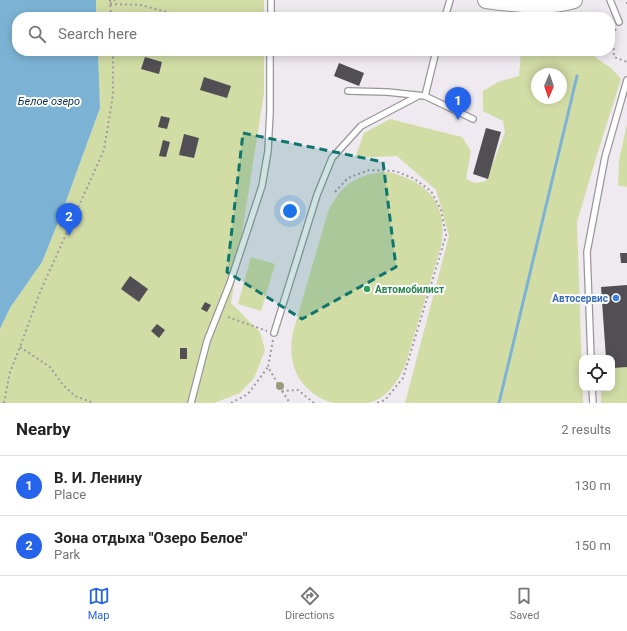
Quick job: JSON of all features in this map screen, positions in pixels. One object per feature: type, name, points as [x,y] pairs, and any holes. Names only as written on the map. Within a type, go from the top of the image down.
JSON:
[{"type":"street","points":[[486,0],[553,4],[574,0]]},
{"type":"lane","points":[[271,12],[272,0]]},
{"type":"lane","points":[[446,12],[450,0]]},
{"type":"lane","points":[[610,0],[615,12]]},
{"type":"lane","points":[[615,12],[619,22]]},
{"type":"lane","points":[[191,403],[207,341],[230,283],[262,186],[268,151],[270,56]]},
{"type":"lane","points":[[274,333],[317,195],[332,158],[361,126],[422,96],[434,56]]},
{"type":"lane","points":[[591,355],[587,252],[605,157],[627,80]]},
{"type":"lane","points":[[348,91],[387,92],[422,96],[473,119]]},
{"type":"lane","points":[[592,391],[593,403]]},
{"type":"path","points":[[110,0],[111,12]]},
{"type":"path","points":[[110,4],[115,0]]},
{"type":"path","points":[[110,4],[141,6],[166,12]]},
{"type":"path","points":[[615,30],[619,22]]},
{"type":"path","points":[[4,403],[10,372],[40,292],[104,150],[113,96],[113,56]]},
{"type":"path","points":[[614,56],[627,62]]},
{"type":"path","points":[[335,192],[348,178],[369,170],[395,171],[413,178],[431,191],[441,210],[446,235],[403,378],[385,400],[376,403]]},
{"type":"path","points":[[228,317],[274,333],[268,367],[248,394],[231,403]]},
{"type":"path","points":[[20,347],[50,367],[63,385],[76,396],[94,403]]},
{"type":"path","points":[[268,367],[290,403]]},
{"type":"path","points":[[282,391],[298,390],[314,403]]},
{"type":"highlighted area","points":[[243,133],[383,162],[396,267],[302,319],[227,272]]},
{"type":"green space","points":[[96,0],[264,0],[264,12],[96,12]]},
{"type":"green space","points":[[98,56],[264,56],[264,93],[231,303],[260,332],[265,350],[254,378],[240,393],[214,403],[0,403],[0,329],[10,308],[42,262],[61,215],[100,108]]},
{"type":"green space","points":[[521,56],[595,56],[611,68],[621,79],[577,222],[581,355],[579,355],[579,391],[583,391],[583,403],[405,403],[449,236],[436,190],[397,156],[355,158],[364,133],[390,119],[462,137],[471,151],[466,179],[475,183],[486,181],[505,132],[503,121],[483,111],[483,91],[498,82],[519,76]]},
{"type":"green space","points":[[627,124],[627,187],[618,185],[619,160]]},
{"type":"green space","name":"Автомобилист","points":[[388,172],[414,181],[424,188],[432,197],[442,218],[443,231],[441,246],[405,366],[395,384],[386,394],[374,401],[367,403],[332,403],[309,390],[298,376],[292,360],[291,351],[293,332],[328,212],[338,194],[351,182],[359,178],[377,173]]},
{"type":"green space","points":[[251,257],[275,264],[261,311],[238,304]]},
{"type":"green space","points":[[627,363],[627,403],[601,403],[601,391],[615,391],[615,366]]},
{"type":"water","name":"Белое озеро","points":[[0,0],[96,0],[96,12],[12,12],[12,56],[98,56],[100,108],[61,215],[42,262],[10,308],[0,329]]},
{"type":"building","points":[[145,57],[162,62],[159,74],[141,69]]},
{"type":"building","points":[[339,63],[364,73],[359,86],[334,76]]},
{"type":"building","points":[[204,77],[231,86],[227,98],[200,90]]},
{"type":"building","points":[[161,116],[170,118],[167,129],[158,127]]},
{"type":"building","points":[[486,128],[501,132],[488,179],[473,174]]},
{"type":"building","points":[[184,134],[199,138],[194,158],[179,155]]},
{"type":"building","points":[[163,140],[170,142],[166,157],[159,156]]},
{"type":"building","points":[[620,253],[627,253],[627,263],[621,263]]},
{"type":"building","points":[[130,276],[148,289],[139,302],[121,289]]},
{"type":"building","points":[[627,285],[627,367],[615,368],[615,355],[606,355],[601,287]]},
{"type":"building","points":[[205,302],[211,305],[207,312],[201,309]]},
{"type":"building","points":[[157,324],[165,330],[159,338],[151,331]]},
{"type":"building","points":[[180,348],[187,348],[187,359],[180,359]]},
{"type":"waterway","points":[[499,403],[577,76]]},
{"type":"place","name":"В. И. Ленину","points":[[458,120]]},
{"type":"place","name":"Зона отдыха \"Озеро Белое\"","points":[[69,236]]},
{"type":"place","name":"Автомобилист","points":[[367,289]]},
{"type":"place","name":"Автосервис","points":[[616,298]]}]
